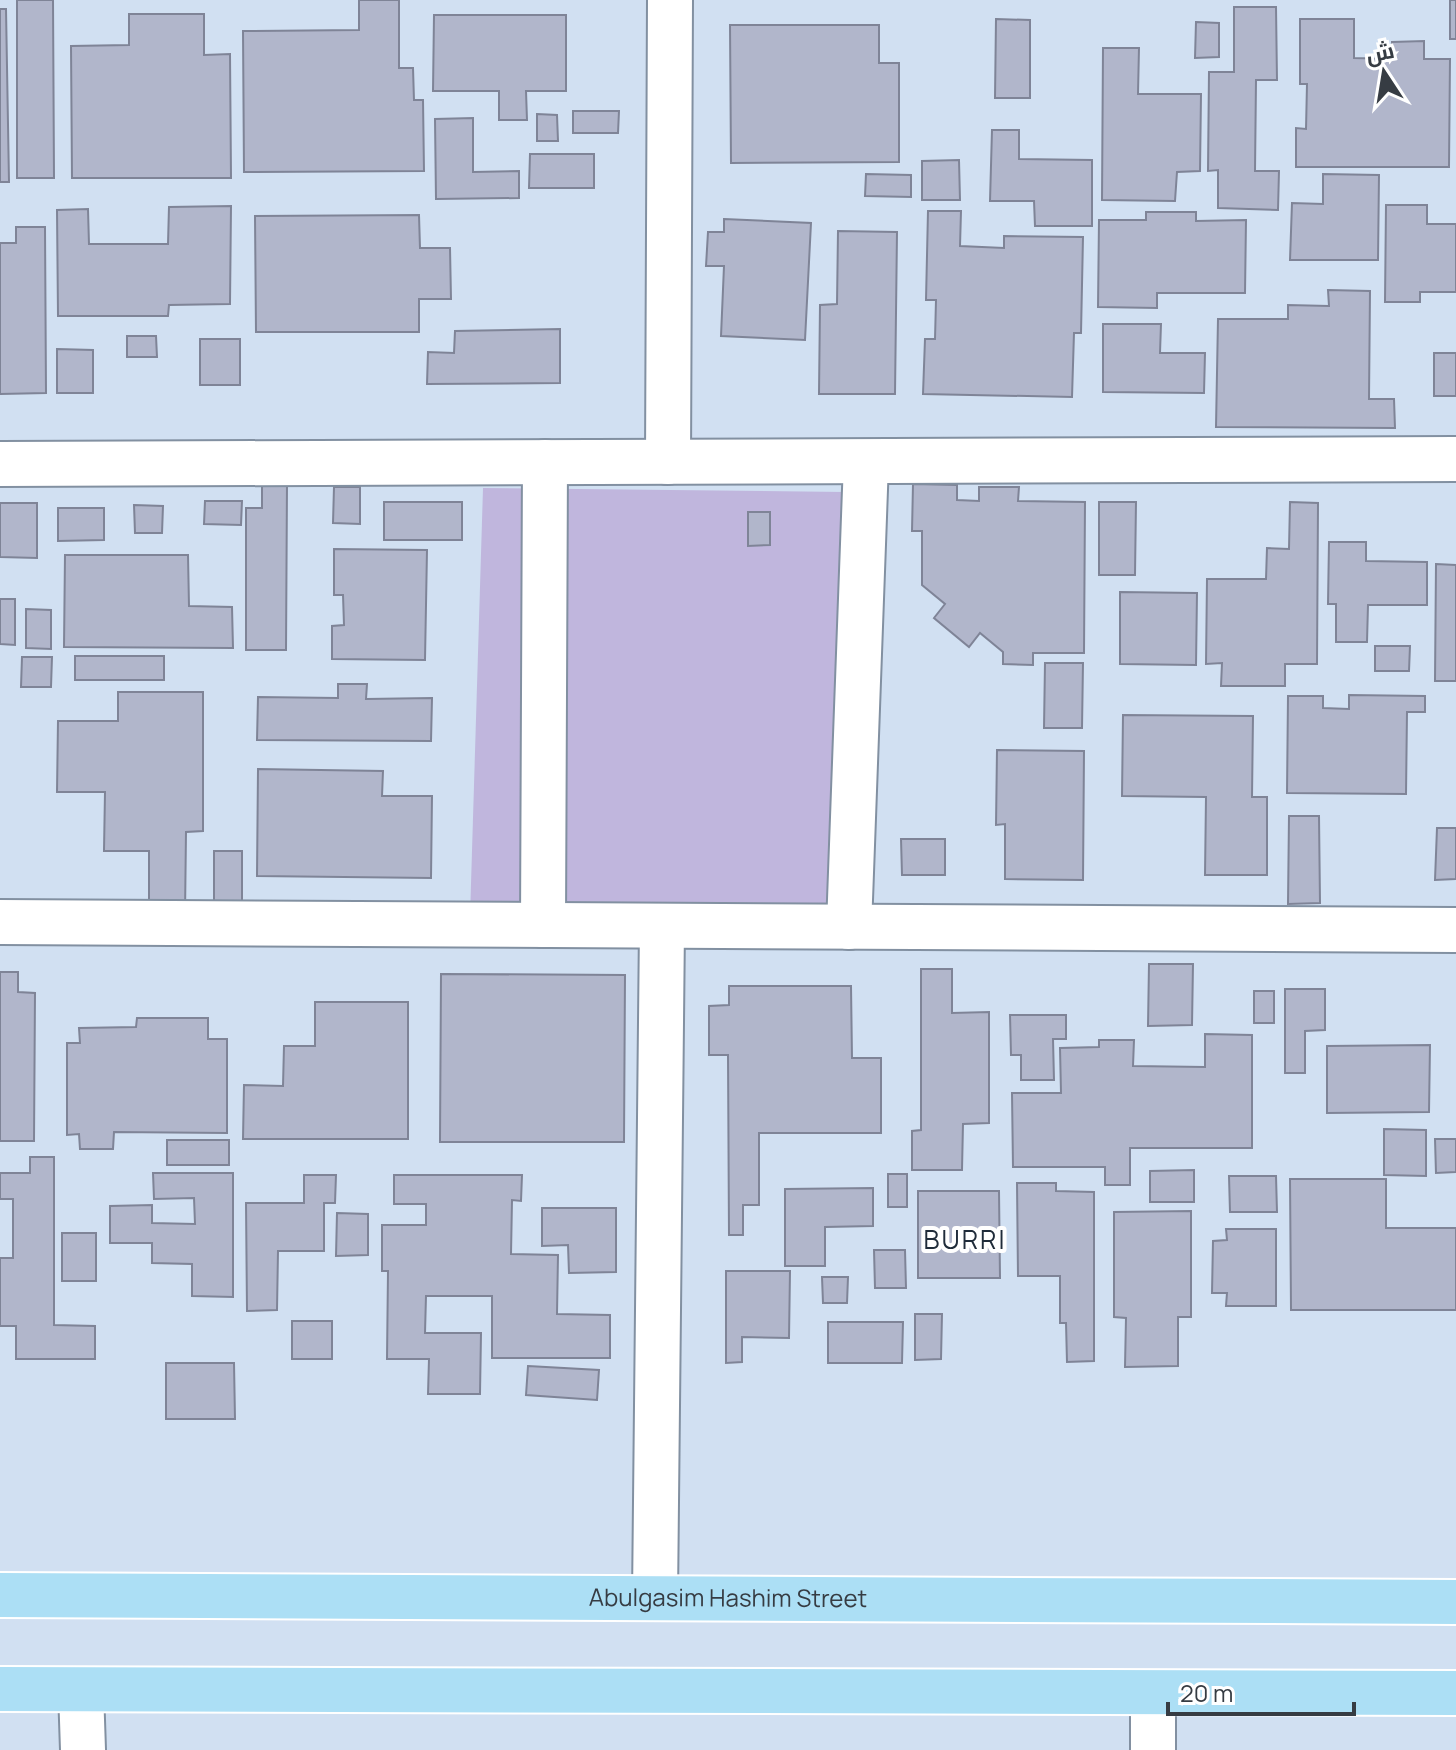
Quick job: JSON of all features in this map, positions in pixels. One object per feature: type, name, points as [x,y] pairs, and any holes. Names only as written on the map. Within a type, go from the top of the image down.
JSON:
[{"type":"main road","name":"Abulgasim Hashim Street","points":[[0,1595],[1456,1602]]},
{"type":"main road","points":[[0,1689],[1456,1693]]},
{"type":"street","points":[[668,462],[670,0]]},
{"type":"street","points":[[0,464],[1456,459]]},
{"type":"street","points":[[543,925],[545,462]]},
{"type":"street","points":[[849,927],[866,462]]},
{"type":"street","points":[[0,922],[1456,930]]},
{"type":"street","points":[[655,1598],[662,926]]},
{"type":"street","points":[[81,1690],[83,1750]]},
{"type":"street","points":[[1153,1693],[1153,1750]]},
{"type":"shaded area","points":[[483,488],[845,492],[840,931],[470,917]]},
{"type":"building","points":[[17,0],[53,0],[54,178],[17,178]]},
{"type":"building","points":[[359,0],[399,0],[399,68],[413,68],[414,100],[423,100],[424,171],[244,172],[243,31],[359,30]]},
{"type":"building","points":[[1450,0],[1456,0],[1456,39],[1450,39]]},
{"type":"building","points":[[1234,7],[1276,7],[1277,80],[1256,80],[1255,171],[1279,171],[1278,210],[1218,208],[1218,170],[1208,171],[1209,72],[1234,72]]},
{"type":"building","points":[[0,9],[6,9],[9,182],[0,182]]},
{"type":"building","points":[[129,14],[204,14],[204,55],[230,54],[231,178],[72,178],[71,46],[129,45]]},
{"type":"building","points":[[434,15],[566,15],[566,91],[526,91],[527,120],[499,120],[499,91],[433,91]]},
{"type":"building","points":[[996,19],[1030,20],[1030,98],[995,98]]},
{"type":"building","points":[[1300,19],[1354,19],[1354,58],[1392,59],[1392,42],[1424,41],[1424,59],[1450,59],[1449,167],[1296,167],[1296,128],[1306,129],[1307,84],[1300,84]]},
{"type":"building","points":[[1196,22],[1219,23],[1219,57],[1195,58]]},
{"type":"building","points":[[730,25],[879,25],[879,63],[899,63],[899,162],[731,163]]},
{"type":"building","points":[[1103,48],[1139,48],[1138,94],[1201,94],[1200,171],[1177,172],[1175,201],[1102,200]]},
{"type":"building","points":[[573,111],[619,111],[618,133],[573,133]]},
{"type":"building","points":[[537,114],[557,115],[558,141],[537,141]]},
{"type":"building","points":[[473,118],[473,172],[519,171],[519,198],[436,199],[435,119]]},
{"type":"building","points":[[992,130],[1019,130],[1019,159],[1092,160],[1092,226],[1035,226],[1034,201],[990,201]]},
{"type":"building","points":[[530,154],[594,154],[594,188],[529,188]]},
{"type":"building","points":[[959,160],[960,200],[922,200],[922,161]]},
{"type":"building","points":[[866,174],[911,175],[911,197],[865,196]]},
{"type":"building","points":[[1323,174],[1379,175],[1378,260],[1290,260],[1292,203],[1323,204]]},
{"type":"building","points":[[1386,205],[1427,205],[1427,224],[1456,224],[1456,292],[1420,292],[1420,302],[1385,302]]},
{"type":"building","points":[[231,206],[230,304],[169,305],[168,316],[58,316],[57,210],[88,209],[89,244],[168,244],[169,207]]},
{"type":"building","points":[[928,211],[961,211],[960,246],[1004,248],[1004,236],[1083,237],[1081,333],[1074,333],[1072,397],[923,394],[925,339],[935,339],[936,300],[926,300]]},
{"type":"building","points":[[1146,212],[1196,212],[1196,221],[1246,220],[1245,293],[1157,293],[1157,308],[1098,307],[1099,220],[1146,220]]},
{"type":"building","points":[[419,215],[420,248],[450,248],[451,299],[419,299],[419,332],[256,332],[255,216]]},
{"type":"building","points":[[724,219],[811,223],[805,340],[721,336],[724,266],[706,266],[708,232],[724,232]]},
{"type":"building","points":[[16,227],[45,227],[46,393],[0,394],[0,243],[16,243]]},
{"type":"building","points":[[838,231],[897,232],[895,394],[819,394],[820,305],[837,304]]},
{"type":"building","points":[[1328,290],[1370,291],[1369,399],[1394,399],[1395,428],[1216,427],[1218,319],[1288,319],[1288,305],[1329,306]]},
{"type":"building","points":[[1103,324],[1161,324],[1160,353],[1205,353],[1204,393],[1103,392]]},
{"type":"building","points":[[560,329],[560,383],[427,384],[428,352],[454,353],[455,331]]},
{"type":"building","points":[[127,336],[156,336],[157,357],[127,357]]},
{"type":"building","points":[[200,339],[240,339],[240,385],[200,385]]},
{"type":"building","points":[[57,349],[93,350],[93,393],[57,393]]},
{"type":"building","points":[[1434,353],[1456,353],[1456,396],[1434,396]]},
{"type":"building","points":[[262,484],[287,484],[286,650],[246,650],[246,508],[262,508]]},
{"type":"building","points":[[913,484],[957,485],[957,500],[979,501],[979,487],[1019,487],[1018,501],[1085,502],[1084,653],[1033,653],[1033,665],[1003,664],[1003,652],[980,633],[969,647],[934,618],[945,604],[922,585],[922,531],[912,531]]},
{"type":"building","points":[[334,487],[360,487],[360,524],[333,523]]},
{"type":"building","points":[[205,501],[242,501],[241,525],[204,524]]},
{"type":"building","points":[[384,502],[462,502],[462,540],[384,540]]},
{"type":"building","points":[[1099,502],[1136,502],[1135,575],[1099,575]]},
{"type":"building","points":[[1290,502],[1318,503],[1317,664],[1285,664],[1285,686],[1221,686],[1222,663],[1206,664],[1207,579],[1266,579],[1267,548],[1289,549]]},
{"type":"building","points":[[0,503],[37,503],[37,558],[0,557]]},
{"type":"building","points":[[134,505],[163,506],[162,533],[135,533]]},
{"type":"building","points":[[58,508],[104,508],[104,540],[58,541]]},
{"type":"building","points":[[748,512],[770,512],[770,545],[748,546]]},
{"type":"building","points":[[1329,542],[1366,542],[1366,561],[1427,562],[1427,605],[1368,605],[1367,642],[1336,642],[1336,604],[1328,604]]},
{"type":"building","points":[[334,549],[427,550],[425,660],[332,659],[332,626],[344,625],[343,595],[334,595]]},
{"type":"building","points":[[65,555],[188,555],[189,606],[232,607],[233,648],[64,647]]},
{"type":"building","points":[[1436,564],[1456,565],[1456,681],[1435,681]]},
{"type":"building","points":[[1120,592],[1197,593],[1196,665],[1120,664]]},
{"type":"building","points":[[0,599],[15,599],[15,645],[0,644]]},
{"type":"building","points":[[26,609],[51,610],[51,649],[26,648]]},
{"type":"building","points":[[1375,646],[1410,646],[1409,671],[1375,671]]},
{"type":"building","points":[[75,656],[164,656],[164,680],[75,680]]},
{"type":"building","points":[[22,657],[52,657],[51,687],[21,687]]},
{"type":"building","points":[[1045,663],[1083,663],[1082,728],[1044,728]]},
{"type":"building","points":[[338,684],[367,684],[366,699],[432,698],[431,741],[257,740],[258,697],[338,698]]},
{"type":"building","points":[[118,692],[203,692],[203,831],[186,832],[185,915],[149,915],[149,851],[104,851],[105,792],[57,792],[58,721],[118,721]]},
{"type":"building","points":[[1349,695],[1425,696],[1425,712],[1407,712],[1406,794],[1287,793],[1288,696],[1323,696],[1323,708],[1349,709]]},
{"type":"building","points":[[1123,715],[1253,716],[1252,797],[1267,797],[1267,875],[1205,875],[1206,797],[1122,796]]},
{"type":"building","points":[[997,750],[1084,751],[1083,880],[1005,879],[1005,824],[996,825]]},
{"type":"building","points":[[258,769],[383,771],[382,796],[432,796],[431,878],[257,876]]},
{"type":"building","points":[[1289,816],[1319,816],[1320,903],[1288,904]]},
{"type":"building","points":[[1437,828],[1456,828],[1456,879],[1435,880]]},
{"type":"building","points":[[901,839],[945,839],[945,875],[902,875]]},
{"type":"building","points":[[214,851],[242,851],[242,910],[214,909]]},
{"type":"building","points":[[1149,964],[1193,964],[1192,1025],[1148,1026]]},
{"type":"building","points":[[921,969],[952,969],[952,1013],[989,1012],[989,1123],[963,1124],[962,1170],[912,1170],[912,1131],[921,1130]]},
{"type":"building","points":[[0,972],[18,972],[18,992],[35,993],[34,1141],[0,1141]]},
{"type":"building","points":[[441,974],[625,975],[624,1142],[440,1142]]},
{"type":"building","points":[[729,986],[851,986],[852,1058],[881,1058],[881,1133],[759,1133],[759,1205],[743,1205],[743,1235],[729,1235],[728,1055],[709,1055],[709,1006],[729,1005]]},
{"type":"building","points":[[1285,989],[1325,989],[1325,1030],[1305,1031],[1305,1073],[1285,1073]]},
{"type":"building","points":[[1254,991],[1274,991],[1274,1023],[1254,1023]]},
{"type":"building","points":[[315,1002],[408,1002],[408,1139],[243,1139],[244,1085],[283,1086],[284,1046],[315,1046]]},
{"type":"building","points":[[1010,1015],[1066,1015],[1066,1039],[1053,1039],[1054,1080],[1021,1080],[1021,1055],[1011,1055]]},
{"type":"building","points":[[137,1018],[208,1018],[208,1039],[227,1039],[227,1133],[114,1132],[113,1149],[80,1149],[79,1134],[67,1135],[67,1043],[80,1043],[79,1028],[136,1027]]},
{"type":"building","points":[[1205,1034],[1252,1035],[1252,1148],[1130,1148],[1130,1185],[1105,1185],[1105,1167],[1013,1167],[1012,1093],[1061,1093],[1060,1048],[1099,1047],[1099,1040],[1134,1040],[1133,1066],[1205,1067]]},
{"type":"building","points":[[1430,1045],[1429,1112],[1327,1113],[1327,1046]]},
{"type":"building","points":[[1384,1129],[1426,1130],[1426,1176],[1384,1175]]},
{"type":"building","points":[[1435,1139],[1456,1139],[1456,1172],[1436,1173]]},
{"type":"building","points":[[167,1140],[229,1140],[229,1165],[167,1165]]},
{"type":"building","points":[[30,1157],[54,1157],[54,1325],[95,1326],[95,1359],[16,1359],[16,1326],[0,1326],[0,1258],[13,1258],[13,1199],[0,1199],[0,1173],[30,1173]]},
{"type":"building","points":[[1194,1170],[1194,1202],[1150,1202],[1150,1171]]},
{"type":"building","points":[[153,1173],[233,1173],[233,1297],[192,1296],[192,1264],[152,1263],[152,1243],[110,1243],[110,1206],[152,1205],[152,1223],[195,1224],[194,1198],[154,1199]]},
{"type":"building","points":[[888,1174],[907,1174],[907,1207],[888,1207]]},
{"type":"building","points":[[304,1175],[336,1175],[335,1203],[324,1203],[324,1251],[278,1251],[277,1310],[247,1311],[246,1203],[304,1203]]},
{"type":"building","points":[[394,1175],[522,1175],[521,1201],[512,1200],[511,1254],[558,1255],[557,1314],[610,1315],[610,1358],[492,1358],[492,1296],[426,1296],[425,1333],[481,1333],[480,1394],[428,1394],[429,1359],[387,1359],[388,1271],[382,1271],[382,1225],[426,1225],[426,1204],[394,1204]]},
{"type":"building","points":[[1229,1176],[1276,1176],[1277,1212],[1230,1212]]},
{"type":"building","points":[[1290,1179],[1386,1179],[1386,1228],[1456,1228],[1456,1310],[1291,1310]]},
{"type":"building","points":[[1017,1183],[1056,1183],[1056,1191],[1094,1192],[1094,1361],[1067,1362],[1066,1323],[1060,1323],[1060,1276],[1018,1276]]},
{"type":"building","points":[[873,1188],[873,1226],[825,1227],[825,1266],[785,1266],[785,1189]]},
{"type":"building","points":[[918,1191],[999,1191],[1000,1278],[918,1278]]},
{"type":"building","points":[[542,1208],[616,1208],[616,1272],[569,1273],[568,1245],[542,1246]]},
{"type":"building","points":[[1191,1211],[1191,1317],[1178,1317],[1178,1366],[1125,1367],[1126,1318],[1114,1317],[1114,1212]]},
{"type":"building","points":[[337,1213],[368,1214],[368,1255],[336,1256]]},
{"type":"building","points":[[1226,1229],[1276,1229],[1276,1306],[1226,1306],[1227,1293],[1212,1293],[1213,1241],[1227,1240]]},
{"type":"building","points":[[62,1233],[96,1233],[96,1281],[62,1281]]},
{"type":"building","points":[[874,1250],[905,1250],[906,1288],[875,1288]]},
{"type":"building","points":[[726,1271],[790,1271],[789,1338],[742,1337],[742,1362],[726,1363]]},
{"type":"building","points":[[822,1277],[848,1277],[847,1303],[823,1303]]},
{"type":"building","points":[[915,1314],[942,1314],[941,1359],[915,1360]]},
{"type":"building","points":[[292,1321],[332,1321],[332,1359],[292,1359]]},
{"type":"building","points":[[828,1322],[903,1322],[902,1363],[828,1363]]},
{"type":"building","points":[[166,1363],[234,1363],[235,1419],[166,1419]]},
{"type":"building","points":[[528,1366],[599,1370],[597,1400],[526,1395]]},
{"type":"district","name":"BURRI","points":[[965,1240]]}]
